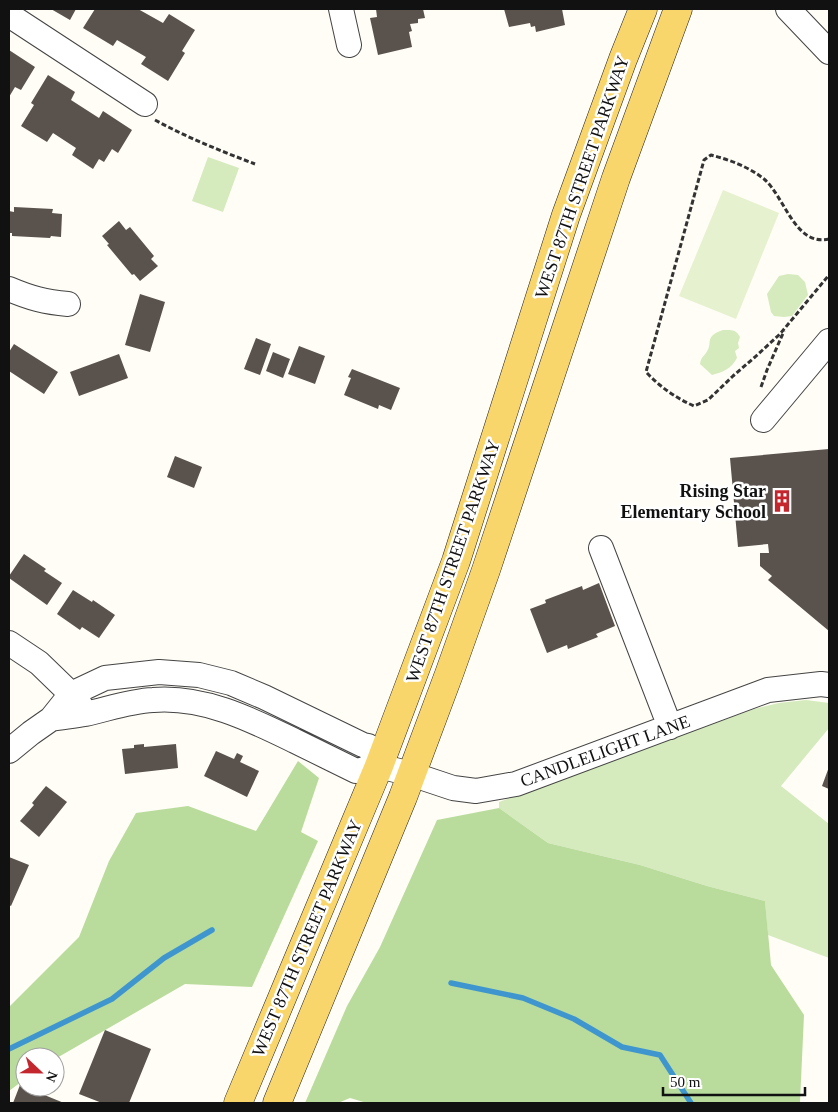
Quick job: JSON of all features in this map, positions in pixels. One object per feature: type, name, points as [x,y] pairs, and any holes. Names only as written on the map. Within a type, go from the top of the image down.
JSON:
[{"type":"main road","name":"WEST 87TH STREET PARKWAY","points":[[238,1103],[379,766],[456,561],[566,215],[643,9]]},
{"type":"main road","name":"WEST 87TH STREET PARKWAY","points":[[277,1103],[403,797],[486,570],[616,178],[678,9]]},
{"type":"main road","points":[[255,1103],[280,1040],[275,1015]]},
{"type":"street","points":[[341,9],[349,45]]},
{"type":"street","points":[[788,9],[829,52]]},
{"type":"street","points":[[9,16],[145,104]]},
{"type":"street","points":[[9,289],[47,302],[68,304]]},
{"type":"street","points":[[763,420],[829,341]]},
{"type":"street","points":[[601,548],[670,727]]},
{"type":"street","points":[[9,643],[39,663],[71,694],[86,714]]},
{"type":"street","name":"CANDLELIGHT LANE","points":[[9,751],[51,719],[71,694],[105,678],[159,672],[199,675],[232,683],[368,746],[379,766]]},
{"type":"street","points":[[196,703],[199,675]]},
{"type":"street","name":"CANDLELIGHT LANE","points":[[51,719],[153,700],[178,700],[196,703],[236,713],[258,722],[356,772],[379,766],[453,788],[476,791],[516,784],[768,690],[821,684],[829,685]]},
{"type":"path","points":[[145,104],[150,117],[170,128],[210,147],[256,164]]},
{"type":"path","points":[[829,239],[812,239],[796,224],[776,193],[765,180],[747,168],[724,158],[711,155],[704,160],[646,372],[679,400],[694,406],[708,400],[785,328],[829,275]]},
{"type":"path","points":[[758,396],[785,328]]},
{"type":"green space","points":[[208,157],[239,168],[223,212],[192,201]]},
{"type":"green space","points":[[723,190],[779,213],[736,319],[679,296]]},
{"type":"green space","points":[[788,274],[798,275],[805,282],[808,295],[792,316],[774,316],[771,312],[767,294],[779,276]]},
{"type":"green space","points":[[723,330],[735,331],[740,337],[739,348],[735,351],[737,358],[726,370],[712,375],[700,362],[708,349],[711,337]]},
{"type":"green space","points":[[806,700],[829,703],[829,728],[781,786],[829,824],[829,958],[768,935],[765,901],[707,886],[640,865],[548,843],[499,808],[499,802],[754,709],[779,703]]},
{"type":"green space","points":[[298,761],[319,778],[301,832],[318,841],[252,987],[185,984],[65,1053],[65,1047],[15,1047],[15,1086],[9,1091],[9,1007],[79,937],[109,861],[136,813],[188,806],[256,831]]},
{"type":"green space","points":[[499,808],[548,843],[640,865],[707,886],[765,901],[771,965],[804,1015],[800,1102],[802,1103],[367,1103],[350,1098],[338,1103],[305,1103],[347,1006],[380,947],[437,820]]},
{"type":"building","points":[[51,9],[76,9],[70,20]]},
{"type":"building","points":[[95,9],[138,9],[163,23],[169,14],[195,30],[182,51],[185,53],[168,81],[141,64],[146,57],[117,40],[113,46],[83,28]]},
{"type":"building","points":[[376,9],[423,9],[425,18],[418,19],[418,23],[410,24],[412,31],[409,32],[412,47],[378,55],[370,18],[377,17]]},
{"type":"building","points":[[504,9],[562,9],[565,25],[536,32],[535,26],[531,27],[530,23],[509,27]]},
{"type":"building","points":[[9,50],[35,67],[21,90],[15,87],[9,97]]},
{"type":"building","points":[[48,75],[75,92],[71,100],[99,118],[103,111],[132,130],[118,153],[112,149],[104,162],[99,159],[93,169],[72,155],[76,148],[53,133],[47,142],[21,126],[34,105],[31,103]]},
{"type":"building","points":[[14,207],[53,209],[52,213],[62,214],[61,237],[12,236],[12,233],[9,233],[9,211],[14,212]]},
{"type":"building","points":[[119,221],[126,230],[130,227],[154,256],[151,259],[158,266],[140,281],[134,274],[132,275],[107,245],[109,244],[102,236]]},
{"type":"building","points":[[140,294],[165,302],[150,352],[125,345]]},
{"type":"building","points":[[256,338],[271,344],[260,375],[244,369]]},
{"type":"building","points":[[14,344],[58,372],[44,394],[9,371],[9,352]]},
{"type":"building","points":[[299,346],[325,356],[315,384],[288,374]]},
{"type":"building","points":[[273,352],[290,359],[283,378],[266,371]]},
{"type":"building","points":[[119,354],[128,378],[79,396],[70,372]]},
{"type":"building","points":[[352,369],[400,388],[391,410],[379,405],[378,409],[344,395],[351,378],[348,377]]},
{"type":"building","name":"Rising Star Elementary School","points":[[829,449],[829,631],[768,580],[772,576],[760,566],[760,553],[769,553],[768,544],[738,547],[730,458]]},
{"type":"building","points":[[175,456],[202,467],[194,488],[167,477]]},
{"type":"building","points":[[24,554],[62,583],[47,605],[9,578]]},
{"type":"building","points":[[599,583],[615,626],[596,634],[598,637],[568,649],[567,645],[547,653],[530,609],[546,603],[545,600],[582,586],[583,590]]},
{"type":"building","points":[[73,590],[92,602],[93,600],[115,615],[99,638],[82,627],[80,630],[57,614]]},
{"type":"building","points":[[144,744],[144,747],[176,744],[178,768],[125,774],[122,749],[134,748],[134,745]]},
{"type":"building","points":[[216,751],[234,759],[237,753],[243,756],[240,762],[259,771],[247,797],[204,776]]},
{"type":"building","points":[[829,767],[829,789],[822,786]]},
{"type":"building","points":[[46,786],[67,802],[39,837],[20,821],[34,805],[32,803]]},
{"type":"building","points":[[9,857],[29,865],[11,906],[9,905]]},
{"type":"building","points":[[105,1030],[151,1049],[129,1103],[102,1103],[79,1094]]},
{"type":"building","points":[[15,1097],[49,1097],[64,1103],[13,1103]]},
{"type":"waterway","points":[[9,1049],[112,999],[164,958],[212,930]]},
{"type":"waterway","points":[[451,983],[523,998],[574,1019],[622,1047],[660,1055],[691,1103]]},
{"type":"place","name":"Rising Star Elementary School","points":[[782,501]]}]
